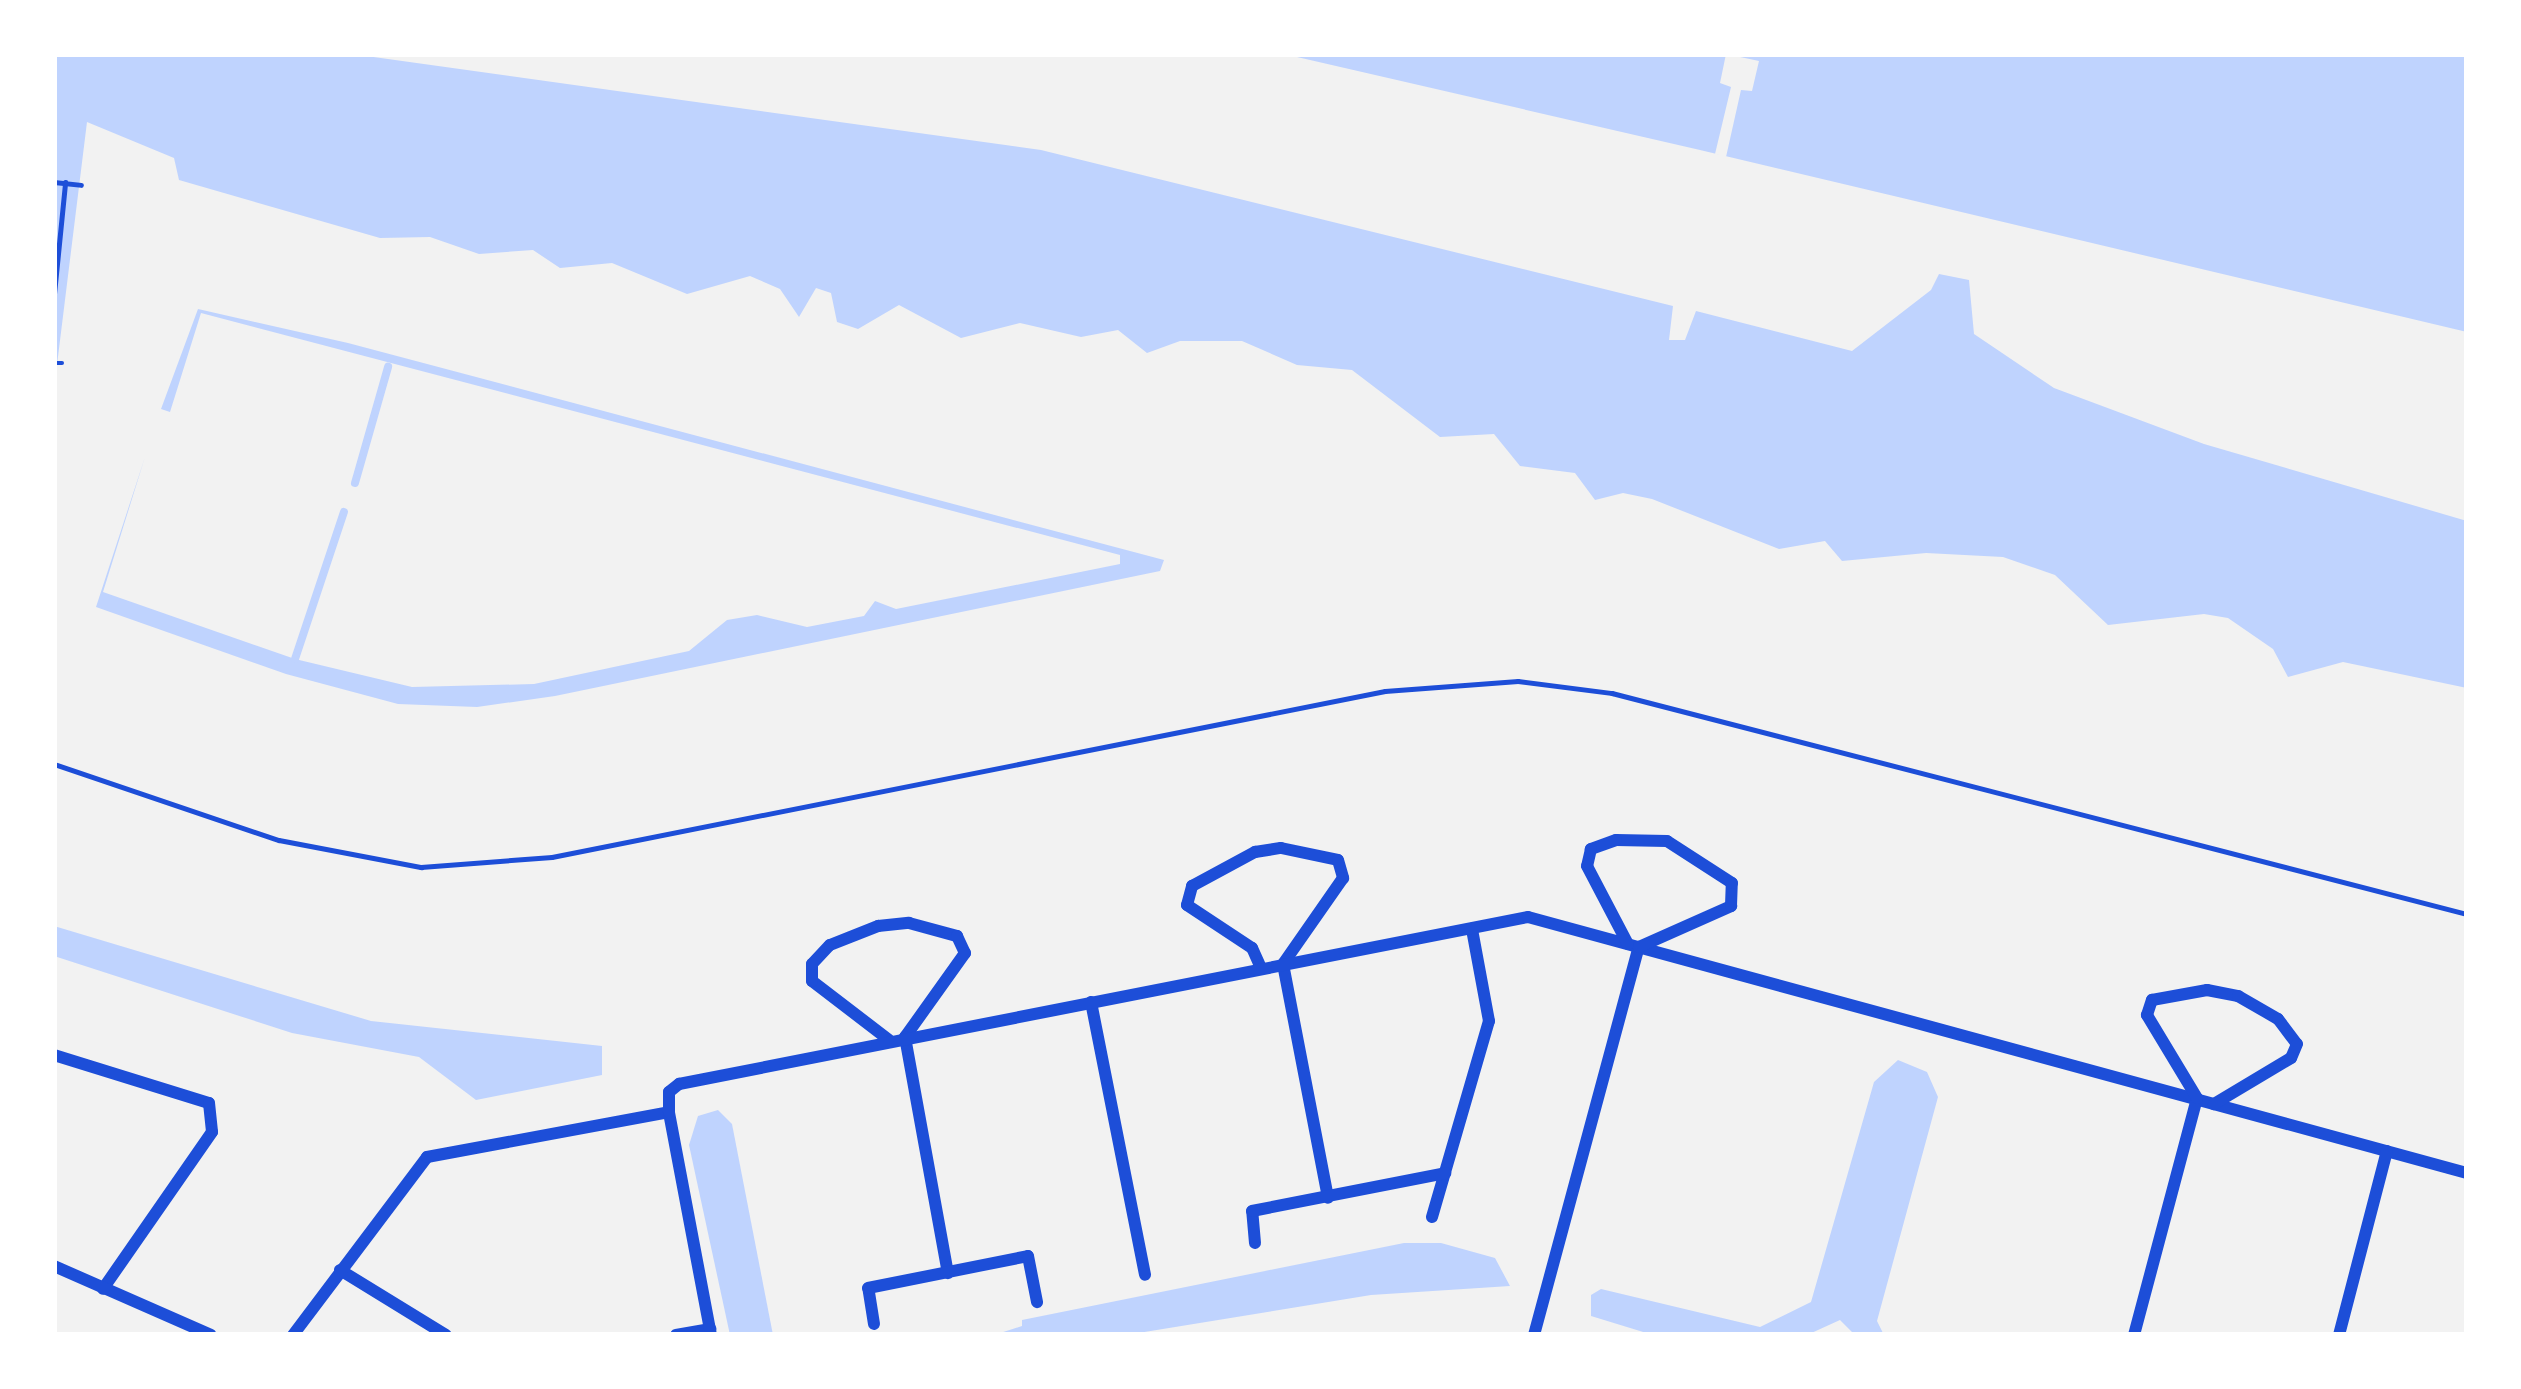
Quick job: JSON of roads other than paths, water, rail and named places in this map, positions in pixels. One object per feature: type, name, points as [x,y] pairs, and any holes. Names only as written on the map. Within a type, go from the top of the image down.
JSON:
[{"type":"street","points":[[1534,1335],[1634,946],[1587,866],[1592,849],[1616,840],[1667,842],[1732,883],[1731,906],[1634,946]]},
{"type":"street","points":[[1261,968],[1252,948],[1187,905],[1192,886],[1255,852],[1281,848],[1338,860],[1343,878],[1283,964],[1328,1198]]},
{"type":"street","points":[[676,1335],[710,1332],[669,1092],[889,1040],[1528,917],[2467,1173]]},
{"type":"street","points":[[889,1040],[810,974],[830,945],[909,923],[957,936],[965,953],[905,1037],[949,1273]]},
{"type":"street","points":[[1432,1216],[1490,1021],[1472,928]]},
{"type":"street","points":[[2134,1335],[2197,1098],[2147,1008],[2171,992],[2238,996],[2278,1019],[2296,1052],[2214,1103]]},
{"type":"street","points":[[1091,1002],[1145,1274]]},
{"type":"street","points":[[54,1055],[209,1103],[212,1132],[103,1289]]},
{"type":"street","points":[[293,1335],[427,1157],[669,1112]]},
{"type":"street","points":[[2339,1335],[2387,1151]]},
{"type":"street","points":[[1255,1243],[1252,1211],[1444,1173]]},
{"type":"street","points":[[874,1324],[868,1288],[1028,1256],[1037,1302]]},
{"type":"street","points":[[54,1266],[211,1335]]},
{"type":"street","points":[[340,1270],[446,1335]]},
{"type":"water","points":[[54,54],[352,54],[1041,150],[1673,306],[1669,340],[1685,340],[1696,311],[1852,351],[1931,290],[1939,274],[1969,280],[1974,334],[2054,388],[2204,444],[2467,521],[2467,688],[2343,662],[2288,677],[2273,649],[2228,618],[2204,614],[2108,625],[2055,575],[2003,557],[1926,553],[1842,561],[1825,541],[1779,549],[1652,499],[1623,493],[1595,500],[1575,473],[1520,466],[1494,434],[1440,437],[1352,370],[1297,365],[1242,341],[1180,341],[1147,353],[1118,330],[1081,337],[1020,323],[961,338],[899,305],[858,329],[837,322],[831,293],[816,288],[799,317],[780,289],[750,276],[687,294],[612,263],[560,268],[533,250],[479,254],[430,237],[380,238],[179,180],[174,158],[87,122],[54,389]]},
{"type":"water","points":[[1284,54],[2467,54],[2467,332],[1700,150]]},
{"type":"water","points":[[198,309],[348,343],[1164,560],[1160,571],[555,696],[477,707],[398,704],[286,674],[96,607],[145,457],[103,592],[295,659],[412,687],[534,684],[689,651],[727,620],[757,615],[807,627],[864,616],[875,601],[896,609],[1120,564],[1120,555],[201,313],[170,412],[161,409]]},
{"type":"water","points":[[54,926],[371,1021],[602,1046],[602,1075],[476,1100],[419,1057],[292,1033],[54,956]]},
{"type":"water","points":[[1898,1060],[1927,1072],[1938,1097],[1877,1321],[1884,1335],[1855,1335],[1840,1320],[1807,1335],[1653,1335],[1591,1316],[1591,1295],[1601,1289],[1760,1327],[1811,1302],[1874,1082]]},
{"type":"water","points":[[718,1110],[732,1124],[773,1335],[730,1335],[689,1145],[698,1116]]},
{"type":"water","points":[[1404,1243],[1441,1243],[1495,1258],[1510,1286],[1371,1295],[1126,1335],[994,1335],[1022,1326],[1022,1320]]},
{"type":"waterway","points":[[355,483],[388,367]]},
{"type":"waterway","points":[[295,659],[344,512]]}]
